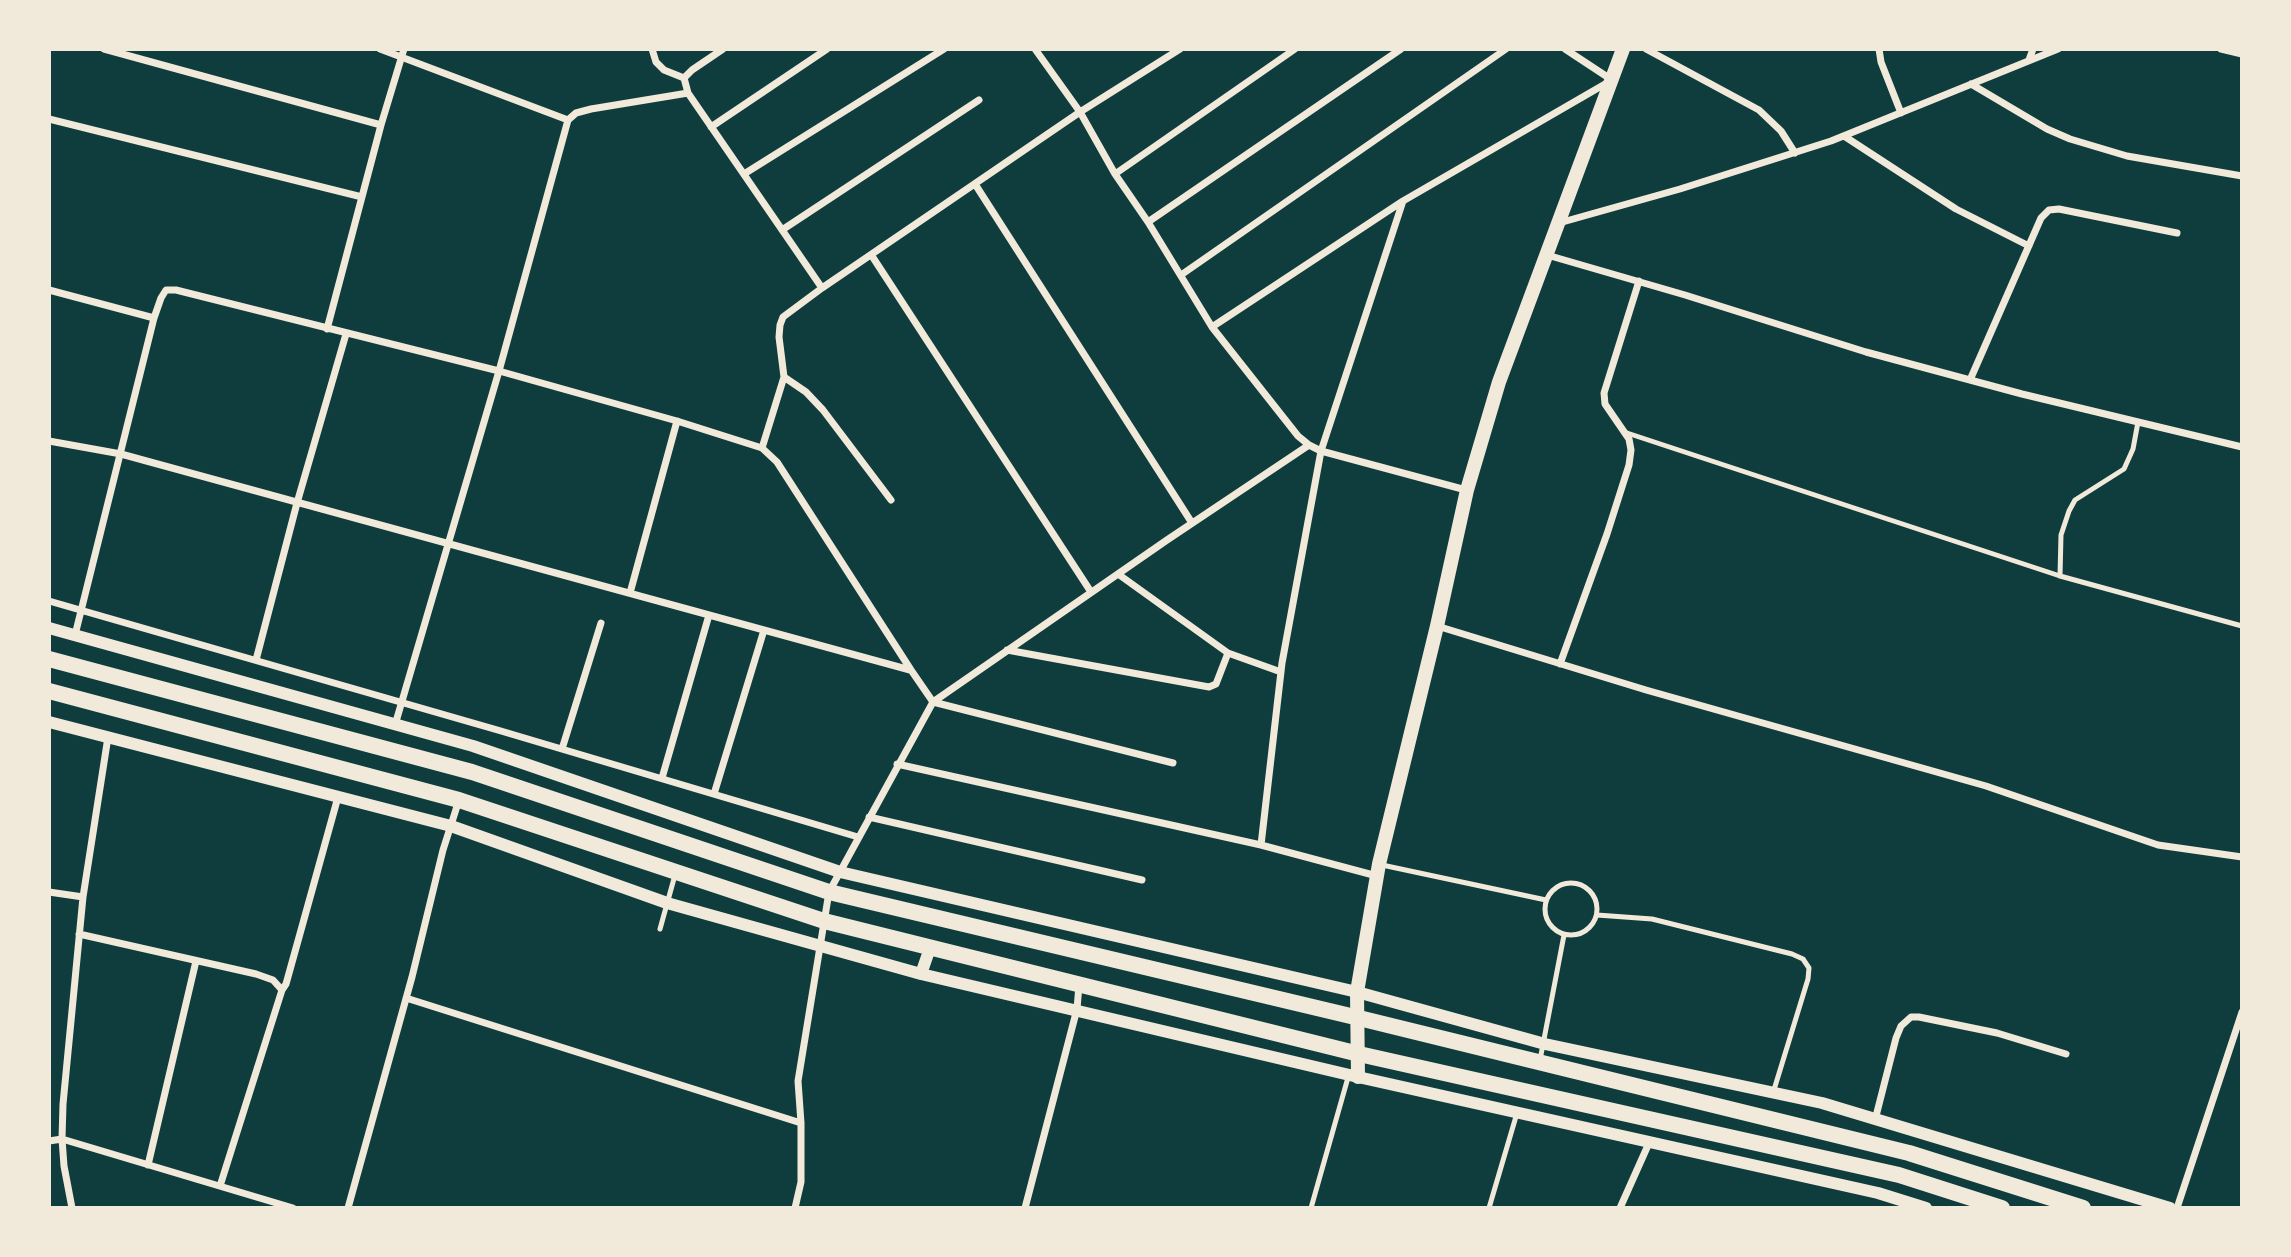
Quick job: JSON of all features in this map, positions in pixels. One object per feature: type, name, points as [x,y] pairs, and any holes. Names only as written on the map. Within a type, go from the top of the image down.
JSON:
[{"type":"main road","points":[[1354,1076],[1359,1054],[1357,992],[1378,870],[1467,490],[1499,382],[1623,49]]},
{"type":"main road","points":[[49,659],[471,772],[829,892],[1909,1153],[2082,1208]]},
{"type":"main road","points":[[49,691],[459,800],[824,921],[1359,1054],[1885,1172],[2002,1208]]},
{"type":"street","points":[[104,49],[381,125]]},
{"type":"street","points":[[380,49],[403,52],[568,120]]},
{"type":"street","points":[[652,49],[656,62],[664,69],[684,78]]},
{"type":"street","points":[[684,78],[723,49]]},
{"type":"street","points":[[711,127],[827,49]]},
{"type":"street","points":[[744,174],[932,52],[944,49]]},
{"type":"street","points":[[762,448],[784,377],[780,325],[783,317],[1080,112],[1180,49]]},
{"type":"street","points":[[1115,174],[1294,49]]},
{"type":"street","points":[[1148,222],[1401,49]]},
{"type":"street","points":[[1181,275],[1506,49]]},
{"type":"street","points":[[1212,327],[1403,201],[1612,80],[1565,49]]},
{"type":"street","points":[[1646,49],[1759,110],[1782,131],[1795,153]]},
{"type":"street","points":[[1879,49],[1881,62],[1901,113]]},
{"type":"street","points":[[2029,60],[2033,49]]},
{"type":"street","points":[[1558,223],[1680,189],[1844,136],[2058,49]]},
{"type":"street","points":[[2221,49],[2242,54]]},
{"type":"street","points":[[1039,51],[1080,112],[1115,174],[1148,222],[1212,327],[1298,436],[1321,451],[1467,490]]},
{"type":"street","points":[[327,328],[403,52]]},
{"type":"street","points":[[684,78],[688,93],[822,288]]},
{"type":"street","points":[[1971,84],[2047,129],[2070,139],[2127,156],[2242,176]]},
{"type":"street","points":[[395,725],[499,371],[568,120],[576,113],[591,109],[688,93]]},
{"type":"street","points":[[782,230],[979,100]]},
{"type":"street","points":[[49,119],[362,197]]},
{"type":"street","points":[[1844,136],[1956,209],[2029,246]]},
{"type":"street","points":[[975,184],[1192,523]]},
{"type":"street","points":[[1261,845],[1281,672],[1321,451],[1403,201]]},
{"type":"street","points":[[1969,380],[2040,218],[2049,210],[2059,209],[2177,233]]},
{"type":"street","points":[[1546,254],[1866,352],[2242,447]]},
{"type":"street","points":[[872,256],[1091,592]]},
{"type":"street","points":[[1560,664],[1629,465],[1629,439],[1605,404],[1604,393],[1639,281]]},
{"type":"street","points":[[49,290],[154,318]]},
{"type":"street","points":[[75,635],[154,318],[166,290],[176,290],[499,371],[762,448],[778,462],[933,702],[1173,763]]},
{"type":"street","points":[[256,660],[297,503],[346,334]]},
{"type":"street","points":[[784,377],[806,392],[823,410],[891,500]]},
{"type":"street","points":[[629,593],[677,421]]},
{"type":"street","points":[[49,441],[121,454],[911,670]]},
{"type":"street","points":[[795,1208],[801,1182],[798,1081],[829,892],[933,702],[1308,445]]},
{"type":"street","points":[[1118,574],[1228,653],[1281,672]]},
{"type":"street","points":[[49,601],[562,748],[858,837]]},
{"type":"street","points":[[662,778],[709,615]]},
{"type":"street","points":[[562,748],[601,623]]},
{"type":"street","points":[[1437,626],[1646,690],[1986,786],[2158,845],[2242,857]]},
{"type":"street","points":[[49,628],[473,746],[840,872],[1357,992],[1545,1045],[1822,1103],[2170,1208]]},
{"type":"street","points":[[714,794],[764,631]]},
{"type":"street","points":[[1007,650],[1209,687],[1216,684],[1228,653]]},
{"type":"street","points":[[49,722],[451,826],[668,903],[921,974],[1354,1076],[1878,1193],[1922,1207],[1926,1184]]},
{"type":"street","points":[[72,1208],[62,1139],[65,1079],[83,897],[108,737]]},
{"type":"street","points":[[897,764],[1378,870]]},
{"type":"street","points":[[220,1186],[286,984],[338,797]]},
{"type":"street","points":[[348,1208],[459,800]]},
{"type":"street","points":[[869,817],[1142,880]]},
{"type":"street","points":[[49,892],[83,897]]},
{"type":"street","points":[[79,934],[256,974],[273,980],[282,990]]},
{"type":"street","points":[[921,974],[930,948]]},
{"type":"street","points":[[148,1164],[196,961]]},
{"type":"street","points":[[1025,1208],[1077,1009],[1079,984]]},
{"type":"street","points":[[406,998],[801,1123]]},
{"type":"street","points":[[2177,1208],[2242,1012]]},
{"type":"street","points":[[1875,1120],[1896,1038],[1901,1026],[1911,1017],[1997,1033],[2066,1054]]},
{"type":"street","points":[[49,1141],[62,1139],[293,1208]]},
{"type":"street","points":[[1620,1208],[1649,1143]]},
{"type":"lane","points":[[2060,576],[2061,535],[2075,500],[2123,469],[2133,449],[2138,422]]},
{"type":"lane","points":[[1624,432],[2060,576],[2242,626]]},
{"type":"lane","points":[[1378,870],[1546,900]]},
{"type":"lane","points":[[660,929],[676,872]]},
{"type":"lane","points":[[1566,883],[1583,886],[1595,898],[1597,915],[1588,930],[1572,936],[1563,935],[1549,925],[1546,900],[1557,887],[1566,883]]},
{"type":"lane","points":[[1597,915],[1652,919],[1803,959],[1809,968],[1808,979],[1773,1093]]},
{"type":"lane","points":[[1540,1063],[1563,935]]},
{"type":"lane","points":[[1311,1208],[1354,1076]]},
{"type":"lane","points":[[1489,1208],[1517,1113]]}]
